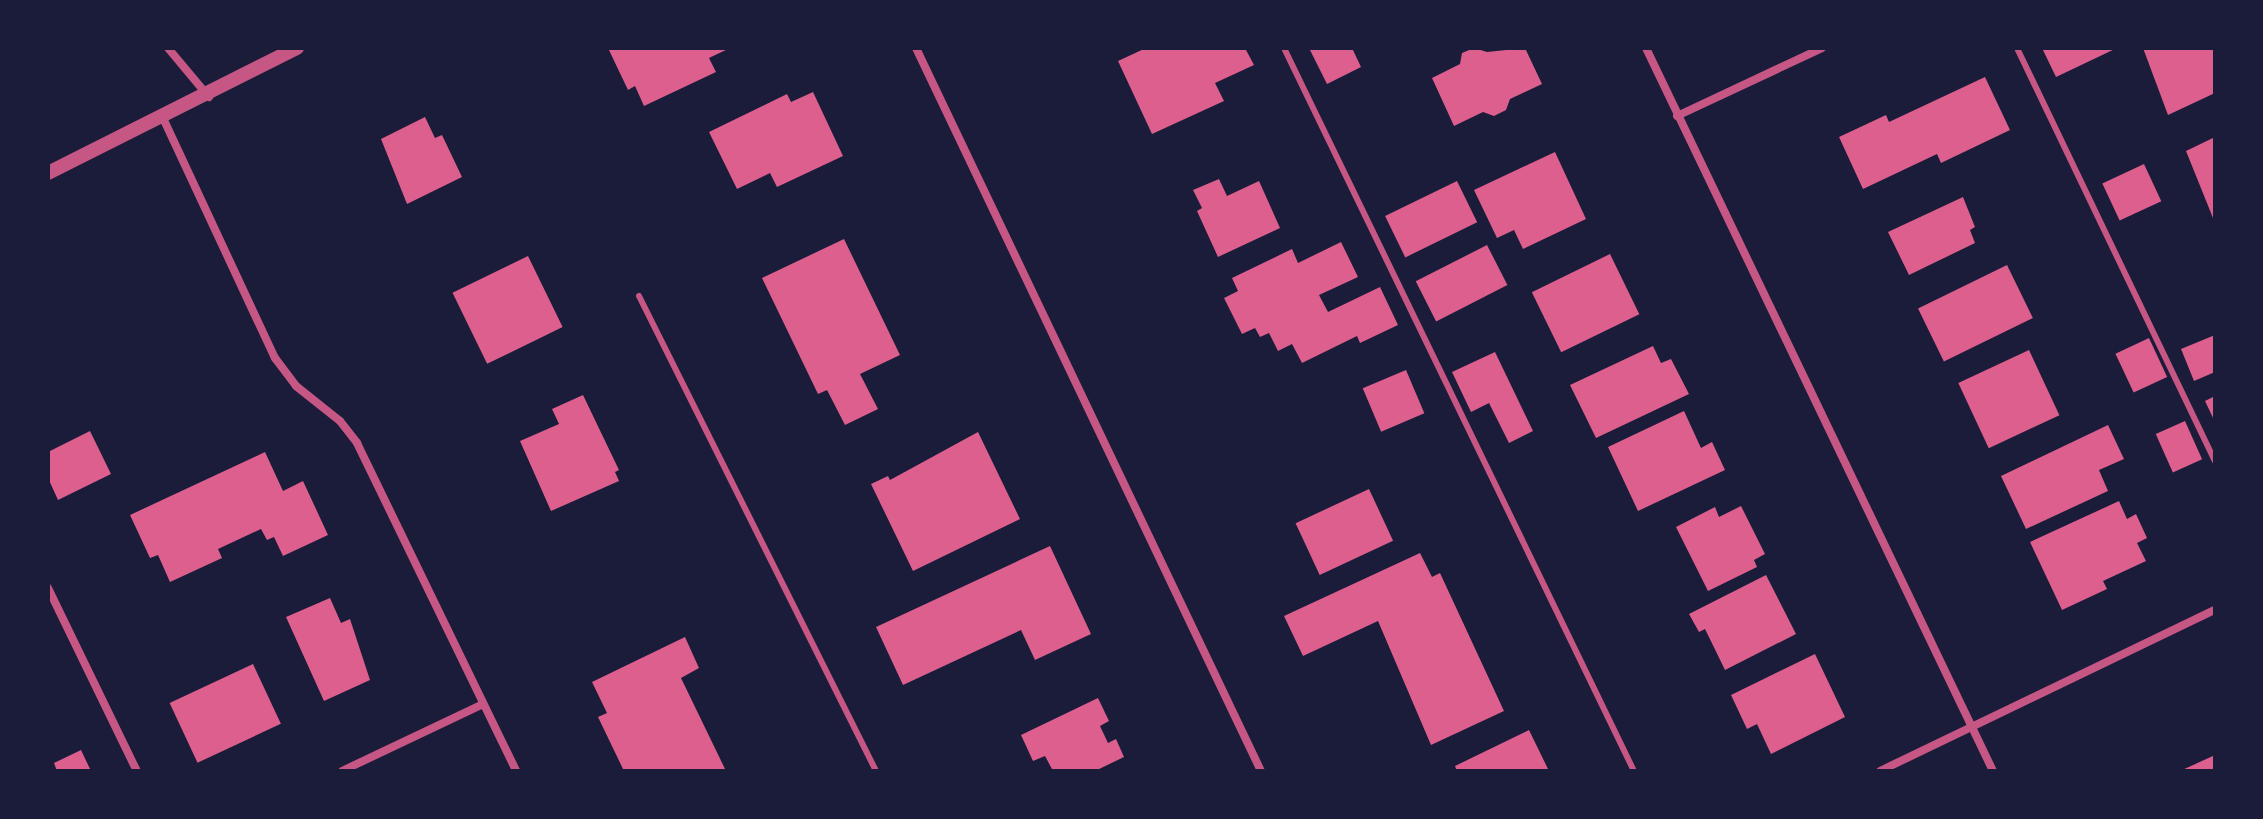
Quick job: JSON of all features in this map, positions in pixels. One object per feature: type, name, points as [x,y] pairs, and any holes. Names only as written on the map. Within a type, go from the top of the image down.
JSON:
[{"type":"street","points":[[168,48],[209,97]]},
{"type":"street","points":[[48,173],[209,97],[297,48]]},
{"type":"street","points":[[916,48],[1261,771]]},
{"type":"street","points":[[1646,48],[1993,771]]},
{"type":"street","points":[[1677,116],[1822,48]]},
{"type":"street","points":[[163,118],[275,358],[296,386],[340,421],[357,443],[516,771]]},
{"type":"street","points":[[48,588],[137,771]]},
{"type":"street","points":[[1880,771],[2215,610]]},
{"type":"street","points":[[342,771],[483,704]]},
{"type":"lane","points":[[1284,48],[1634,771]]},
{"type":"lane","points":[[2017,48],[2215,461]]},
{"type":"lane","points":[[639,296],[876,771]]},
{"type":"building","points":[[608,48],[730,48],[709,58],[716,72],[644,106],[635,86],[628,90]]},
{"type":"building","points":[[1146,48],[1245,48],[1254,65],[1215,83],[1224,101],[1152,134],[1118,61]]},
{"type":"building","points":[[1309,48],[1352,48],[1361,67],[1327,84]]},
{"type":"building","points":[[1474,48],[1487,52],[1525,48],[1542,84],[1510,99],[1506,110],[1494,116],[1483,112],[1454,126],[1432,78],[1460,64],[1462,53]]},
{"type":"building","points":[[2042,48],[2117,48],[2056,77]]},
{"type":"building","points":[[2143,48],[2215,48],[2215,93],[2168,115]]},
{"type":"building","points":[[1985,77],[2010,130],[1941,163],[1937,154],[1863,189],[1839,137],[1886,115],[1889,122]]},
{"type":"building","points":[[813,92],[843,156],[777,187],[770,173],[737,189],[709,132],[787,94],[791,102]]},
{"type":"building","points":[[425,117],[435,138],[442,135],[462,177],[407,204],[381,139]]},
{"type":"building","points":[[2215,137],[2215,223],[2186,151]]},
{"type":"building","points":[[1555,152],[1586,219],[1523,249],[1514,230],[1497,238],[1474,190]]},
{"type":"building","points":[[2144,164],[2161,201],[2120,221],[2102,183]]},
{"type":"building","points":[[1219,179],[1227,196],[1259,181],[1280,228],[1218,257],[1197,211],[1202,208],[1193,190]]},
{"type":"building","points":[[1457,181],[1477,222],[1405,257],[1385,216]]},
{"type":"building","points":[[1963,197],[1975,227],[1970,230],[1975,243],[1909,275],[1888,232]]},
{"type":"building","points":[[844,239],[900,355],[860,374],[878,409],[845,425],[827,390],[818,394],[762,278]]},
{"type":"building","points":[[1341,242],[1358,277],[1319,295],[1328,312],[1380,287],[1398,325],[1360,343],[1357,336],[1302,363],[1292,344],[1278,351],[1269,333],[1260,337],[1255,328],[1242,334],[1224,298],[1238,291],[1232,278],[1292,249],[1298,263]]},
{"type":"building","points":[[1487,245],[1507,285],[1436,321],[1416,281]]},
{"type":"building","points":[[1610,254],[1639,314],[1561,352],[1532,292]]},
{"type":"building","points":[[528,256],[563,327],[487,364],[453,293]]},
{"type":"building","points":[[2007,265],[2033,318],[1944,361],[1918,308]]},
{"type":"building","points":[[2215,335],[2215,372],[2194,381],[2181,349]]},
{"type":"building","points":[[2149,338],[2167,377],[2134,393],[2115,354]]},
{"type":"building","points":[[1653,346],[1661,363],[1671,359],[1689,394],[1596,438],[1570,385]]},
{"type":"building","points":[[2029,350],[2059,415],[1989,448],[1958,383]]},
{"type":"building","points":[[1495,352],[1533,431],[1509,443],[1489,403],[1471,412],[1452,372]]},
{"type":"building","points":[[1406,370],[1424,413],[1381,432],[1363,388]]},
{"type":"building","points":[[583,395],[619,470],[615,472],[619,481],[551,511],[520,441],[559,424],[552,409]]},
{"type":"building","points":[[2215,396],[2215,422],[2205,401]]},
{"type":"building","points":[[1684,411],[1701,448],[1712,442],[1725,470],[1638,511],[1608,447]]},
{"type":"building","points":[[2185,421],[2202,459],[2173,472],[2156,434]]},
{"type":"building","points":[[2108,425],[2124,459],[2099,470],[2108,491],[2026,529],[2001,476]]},
{"type":"building","points":[[90,431],[111,474],[58,500],[48,478],[48,452]]},
{"type":"building","points":[[978,432],[1020,519],[913,571],[871,484],[888,476],[890,480]]},
{"type":"building","points":[[265,452],[283,491],[303,481],[328,535],[283,556],[274,537],[267,540],[261,529],[218,549],[222,558],[170,582],[158,555],[150,558],[130,515]]},
{"type":"building","points":[[1369,489],[1393,541],[1320,575],[1296,523]]},
{"type":"building","points":[[2119,501],[2127,519],[2136,514],[2147,538],[2137,543],[2146,561],[2103,581],[2107,589],[2062,610],[2030,542]]},
{"type":"building","points":[[1741,506],[1765,554],[1754,560],[1757,567],[1708,591],[1676,527],[1715,507],[1719,517]]},
{"type":"building","points":[[1050,546],[1091,634],[1035,660],[1021,630],[903,685],[876,627]]},
{"type":"building","points":[[1420,553],[1432,577],[1440,573],[1504,711],[1431,745],[1378,621],[1303,656],[1284,616]]},
{"type":"building","points":[[1766,575],[1796,634],[1725,670],[1705,629],[1699,632],[1689,614]]},
{"type":"building","points":[[330,598],[341,623],[350,619],[370,680],[324,701],[286,617]]},
{"type":"building","points":[[685,637],[699,668],[681,678],[726,771],[624,771],[598,717],[607,713],[592,682]]},
{"type":"building","points":[[1815,654],[1845,717],[1771,754],[1757,724],[1747,729],[1731,695]]},
{"type":"building","points":[[253,664],[281,724],[198,763],[170,703]]},
{"type":"building","points":[[1098,698],[1109,721],[1100,726],[1108,743],[1116,739],[1124,757],[1095,771],[1053,771],[1045,756],[1033,761],[1021,735]]},
{"type":"building","points":[[1529,730],[1549,771],[1457,771],[1455,766]]},
{"type":"building","points":[[81,750],[91,771],[57,771],[54,763]]},
{"type":"building","points":[[2215,755],[2215,771],[2180,771]]}]
